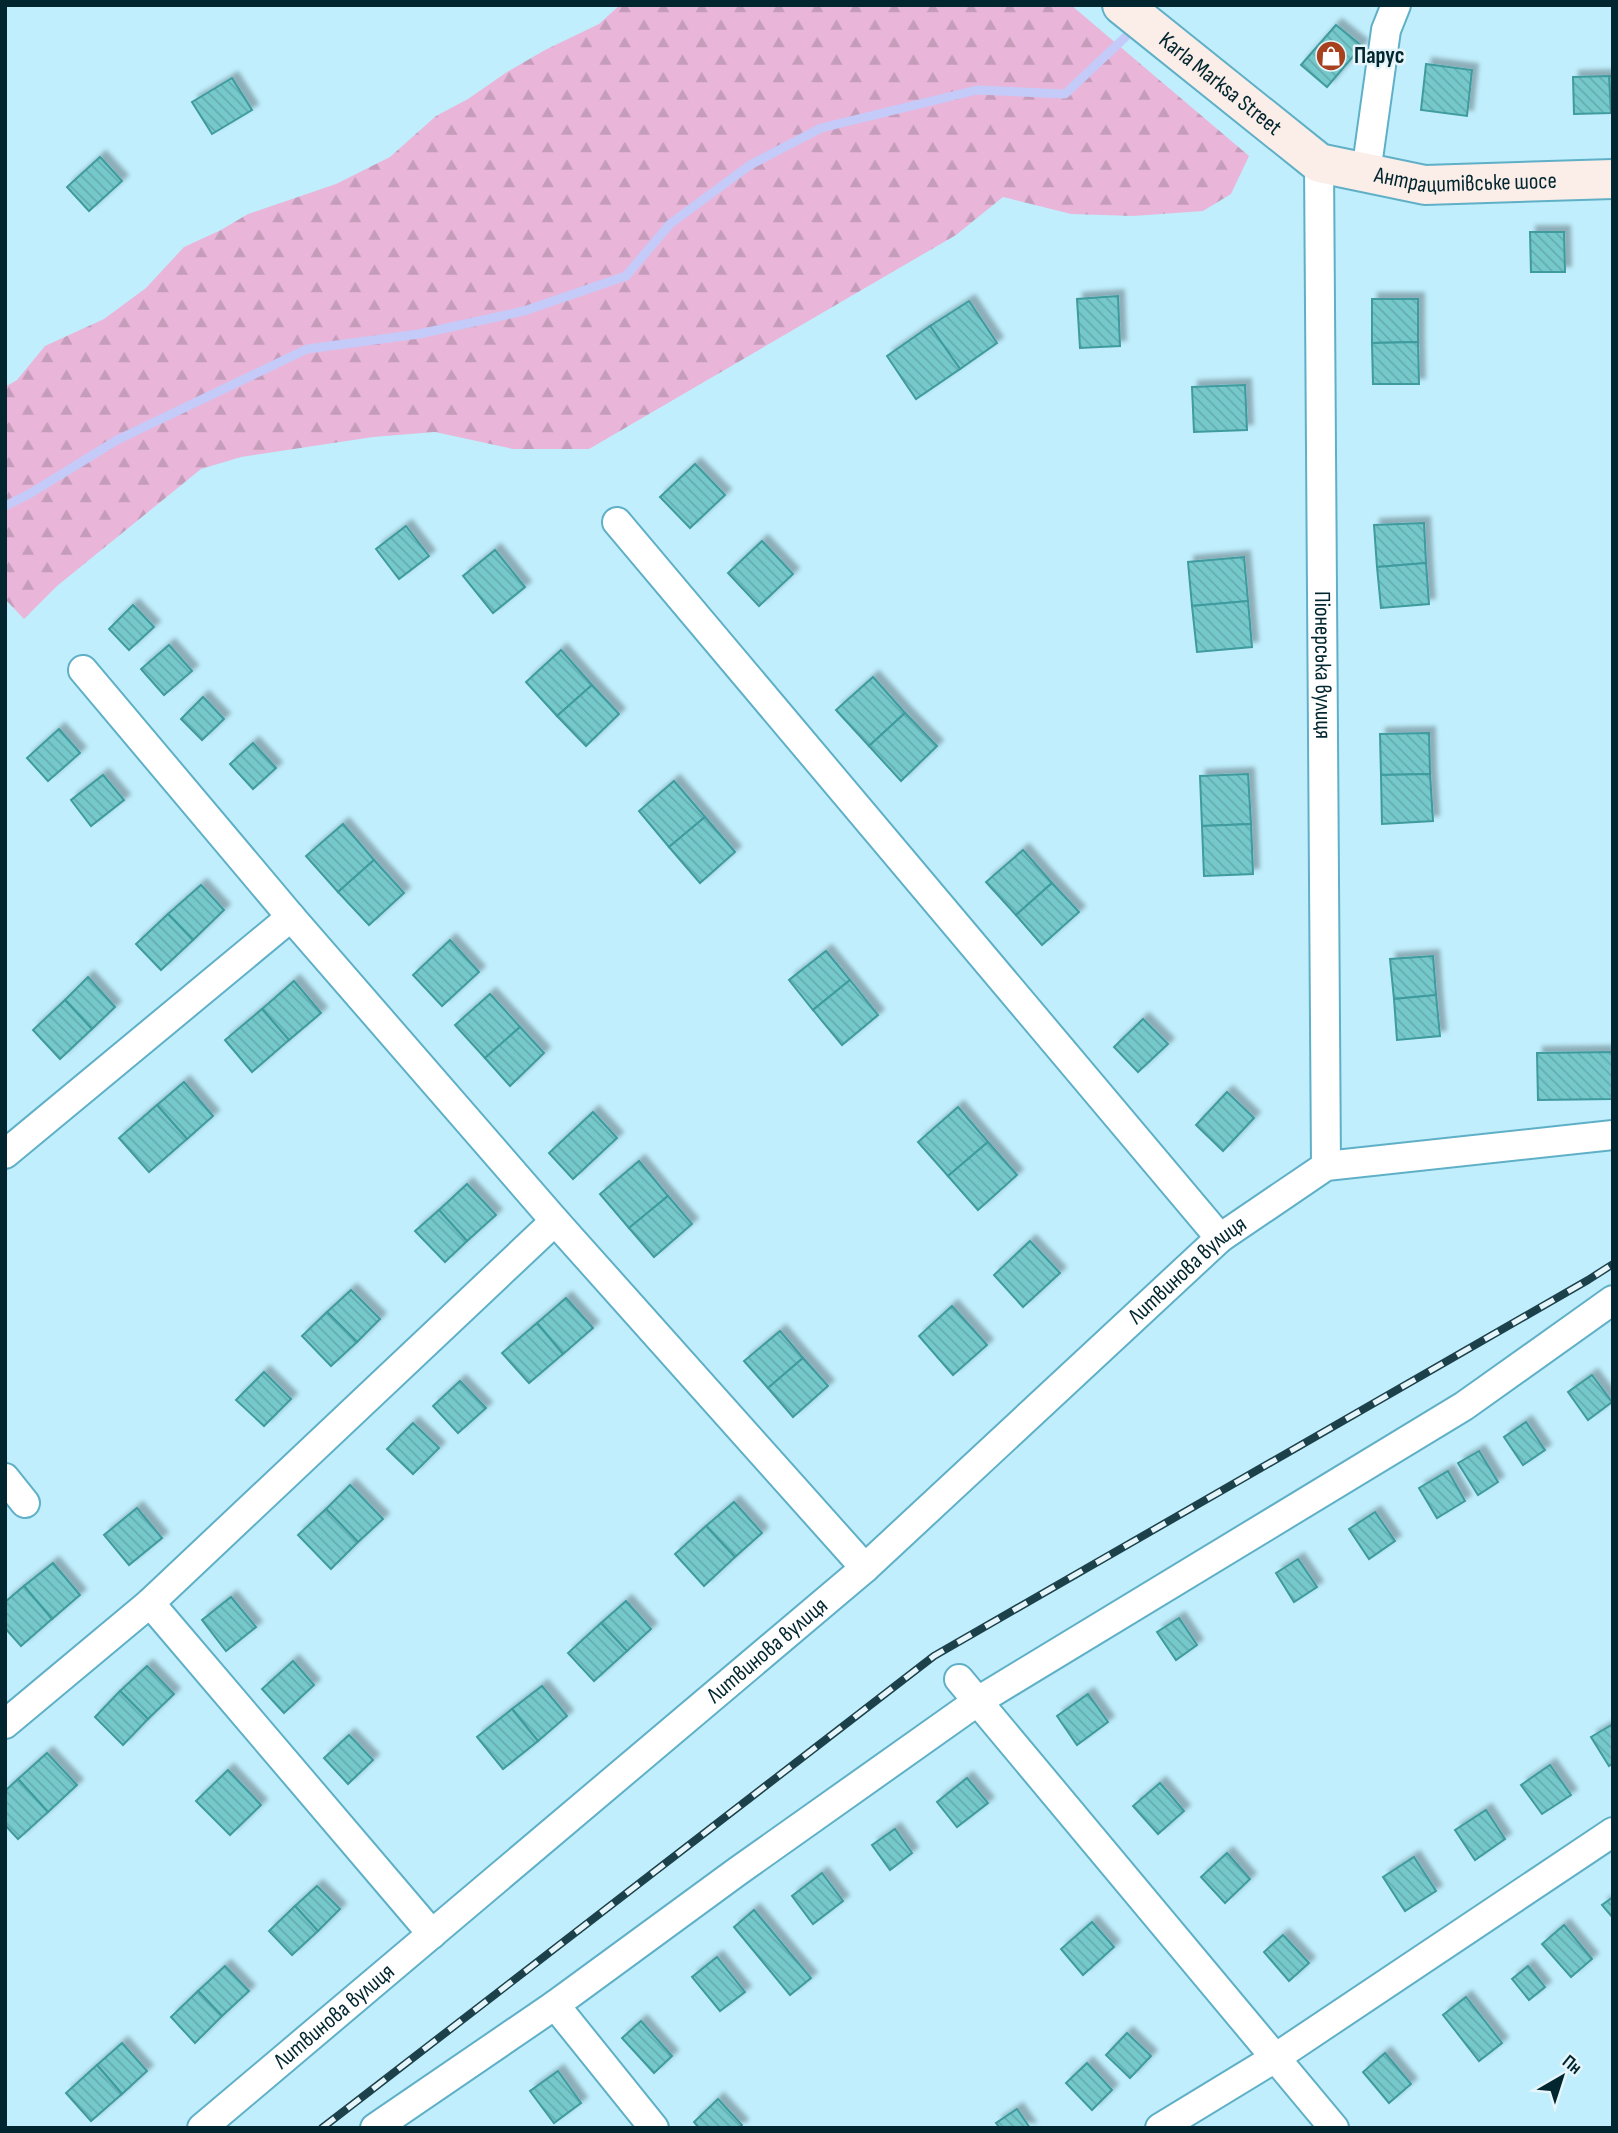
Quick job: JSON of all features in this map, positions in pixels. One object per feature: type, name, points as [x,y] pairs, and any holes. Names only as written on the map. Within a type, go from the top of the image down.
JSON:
[{"type":"main road","name":"Karla Marksa Street","points":[[1122,5],[1319,163]]},
{"type":"main road","name":"Антрацитівське шосе","points":[[1319,163],[1425,185],[1613,179]]},
{"type":"street","points":[[1366,173],[1386,30],[1396,5]]},
{"type":"street","name":"Піонерська вулиця","points":[[1319,163],[1326,1166]]},
{"type":"street","points":[[617,522],[1220,1238]]},
{"type":"street","points":[[83,670],[291,917],[555,1221],[865,1568]]},
{"type":"street","points":[[5,1154],[291,917]]},
{"type":"street","points":[[1326,1166],[1613,1135]]},
{"type":"street","name":"Литвинова вулиця","points":[[202,2128],[865,1568],[1220,1238],[1326,1166]]},
{"type":"street","points":[[5,1724],[150,1603],[555,1221]]},
{"type":"street","points":[[375,2128],[555,2005],[978,1701],[1464,1406],[1613,1300]]},
{"type":"street","points":[[5,1479],[25,1503]]},
{"type":"street","points":[[150,1603],[432,1934]]},
{"type":"street","points":[[959,1679],[1334,2128]]},
{"type":"street","points":[[1160,2128],[1275,2058],[1613,1832]]},
{"type":"street","points":[[555,2005],[654,2128]]},
{"type":"green space","points":[[620,5],[1071,5],[1249,156],[1231,194],[1203,211],[1133,216],[1071,214],[1003,197],[956,235],[589,449],[513,449],[435,432],[373,437],[241,457],[201,469],[57,586],[24,619],[5,599],[5,387],[17,380],[45,346],[104,319],[146,288],[184,247],[248,214],[336,184],[390,157],[436,116],[545,50],[599,24]]},
{"type":"building","name":"Парус","points":[[1336,25],[1362,46],[1327,87],[1301,65]]},
{"type":"building","points":[[1426,64],[1472,70],[1467,116],[1421,110]]},
{"type":"building","points":[[1609,76],[1613,76],[1613,113],[1611,113]]},
{"type":"building","points":[[1609,76],[1611,113],[1574,114],[1573,77]]},
{"type":"building","points":[[232,78],[252,110],[212,134],[192,102]]},
{"type":"building","points":[[100,157],[122,181],[89,211],[67,187]]},
{"type":"building","points":[[1530,232],[1564,232],[1565,272],[1531,272]]},
{"type":"building","points":[[1118,296],[1120,346],[1080,348],[1077,299]]},
{"type":"building","points":[[1372,299],[1418,299],[1418,342],[1372,343]]},
{"type":"building","points":[[969,301],[997,343],[960,369],[930,326]]},
{"type":"building","points":[[930,326],[960,369],[916,399],[887,356]]},
{"type":"building","points":[[1418,342],[1419,384],[1373,384],[1372,343]]},
{"type":"building","points":[[1245,385],[1247,430],[1194,432],[1192,387]]},
{"type":"building","points":[[695,464],[725,495],[690,528],[660,497]]},
{"type":"building","points":[[1424,523],[1426,563],[1377,567],[1374,525]]},
{"type":"building","points":[[406,526],[429,556],[399,579],[376,549]]},
{"type":"building","points":[[762,541],[793,574],[759,606],[728,573]]},
{"type":"building","points":[[495,550],[525,587],[493,613],[463,576]]},
{"type":"building","points":[[1244,557],[1248,601],[1192,606],[1188,562]]},
{"type":"building","points":[[1426,563],[1429,604],[1381,608],[1377,567]]},
{"type":"building","points":[[1248,601],[1252,647],[1197,652],[1192,606]]},
{"type":"building","points":[[133,605],[154,627],[129,650],[109,629]]},
{"type":"building","points":[[169,645],[192,671],[164,695],[141,669]]},
{"type":"building","points":[[561,650],[592,685],[557,716],[526,682]]},
{"type":"building","points":[[873,677],[905,713],[869,746],[836,710]]},
{"type":"building","points":[[592,685],[619,714],[586,746],[557,716]]},
{"type":"building","points":[[203,697],[224,719],[202,740],[181,719]]},
{"type":"building","points":[[905,713],[937,746],[901,781],[869,746]]},
{"type":"building","points":[[59,729],[80,753],[48,781],[27,758]]},
{"type":"building","points":[[1429,733],[1430,774],[1381,775],[1380,734]]},
{"type":"building","points":[[253,743],[276,768],[253,789],[230,764]]},
{"type":"building","points":[[1248,774],[1251,824],[1202,826],[1200,776]]},
{"type":"building","points":[[1430,774],[1433,821],[1382,824],[1381,775]]},
{"type":"building","points":[[103,775],[124,800],[91,826],[71,800]]},
{"type":"building","points":[[674,781],[705,817],[669,847],[639,811]]},
{"type":"building","points":[[705,817],[735,852],[700,883],[669,847]]},
{"type":"building","points":[[343,824],[374,860],[338,892],[306,856]]},
{"type":"building","points":[[1251,824],[1253,874],[1204,876],[1202,826]]},
{"type":"building","points":[[1023,850],[1052,883],[1016,915],[986,882]]},
{"type":"building","points":[[374,860],[404,893],[369,925],[338,892]]},
{"type":"building","points":[[1052,883],[1079,912],[1042,945],[1016,915]]},
{"type":"building","points":[[201,885],[224,910],[193,940],[168,914]]},
{"type":"building","points":[[168,914],[193,940],[161,970],[136,944]]},
{"type":"building","points":[[450,940],[479,972],[442,1006],[413,975]]},
{"type":"building","points":[[826,951],[850,980],[813,1010],[789,980]]},
{"type":"building","points":[[1433,956],[1436,995],[1394,999],[1390,959]]},
{"type":"building","points":[[88,977],[115,1007],[92,1029],[65,1000]]},
{"type":"building","points":[[850,980],[878,1015],[842,1045],[813,1010]]},
{"type":"building","points":[[294,981],[321,1013],[289,1040],[262,1009]]},
{"type":"building","points":[[490,994],[520,1027],[485,1058],[455,1025]]},
{"type":"building","points":[[1436,995],[1440,1036],[1397,1040],[1394,999]]},
{"type":"building","points":[[65,1000],[92,1029],[60,1059],[33,1030]]},
{"type":"building","points":[[262,1009],[289,1040],[252,1072],[225,1040]]},
{"type":"building","points":[[1143,1019],[1168,1044],[1138,1072],[1114,1047]]},
{"type":"building","points":[[520,1027],[544,1053],[510,1086],[485,1058]]},
{"type":"building","points":[[1613,1052],[1613,1099],[1538,1100],[1537,1053]]},
{"type":"building","points":[[184,1082],[213,1116],[187,1139],[157,1105]]},
{"type":"building","points":[[1227,1092],[1254,1118],[1223,1151],[1196,1125]]},
{"type":"building","points":[[157,1105],[187,1139],[149,1172],[119,1138]]},
{"type":"building","points":[[958,1107],[988,1142],[948,1176],[918,1142]]},
{"type":"building","points":[[593,1112],[617,1138],[573,1179],[549,1153]]},
{"type":"building","points":[[988,1142],[1017,1175],[978,1210],[948,1176]]},
{"type":"building","points":[[639,1161],[668,1196],[629,1228],[600,1194]]},
{"type":"building","points":[[467,1184],[496,1215],[467,1241],[439,1210]]},
{"type":"building","points":[[668,1196],[692,1224],[654,1257],[629,1228]]},
{"type":"building","points":[[439,1210],[467,1241],[445,1262],[415,1231]]},
{"type":"building","points":[[1030,1241],[1060,1273],[1023,1307],[994,1275]]},
{"type":"building","points":[[351,1290],[380,1319],[357,1342],[327,1312]]},
{"type":"building","points":[[566,1298],[593,1328],[563,1354],[537,1323]]},
{"type":"building","points":[[952,1306],[987,1345],[953,1375],[919,1336]]},
{"type":"building","points":[[327,1312],[357,1342],[331,1366],[302,1336]]},
{"type":"building","points":[[537,1323],[563,1354],[529,1383],[502,1353]]},
{"type":"building","points":[[780,1331],[803,1358],[768,1388],[744,1361]]},
{"type":"building","points":[[803,1358],[828,1386],[793,1417],[768,1388]]},
{"type":"building","points":[[264,1372],[291,1399],[264,1426],[236,1400]]},
{"type":"building","points":[[1592,1375],[1612,1402],[1588,1420],[1568,1392]]},
{"type":"building","points":[[460,1381],[486,1408],[458,1433],[433,1406]]},
{"type":"building","points":[[1526,1422],[1545,1450],[1523,1465],[1504,1437]]},
{"type":"building","points":[[413,1423],[439,1448],[413,1474],[387,1449]]},
{"type":"building","points":[[1479,1451],[1498,1482],[1478,1495],[1458,1463]]},
{"type":"building","points":[[1448,1471],[1465,1501],[1437,1518],[1419,1488]]},
{"type":"building","points":[[350,1485],[383,1519],[358,1542],[326,1509]]},
{"type":"building","points":[[734,1502],[762,1533],[735,1557],[706,1526]]},
{"type":"building","points":[[137,1508],[162,1538],[129,1565],[104,1535]]},
{"type":"building","points":[[326,1509],[358,1542],[331,1569],[298,1535]]},
{"type":"building","points":[[1375,1512],[1395,1541],[1369,1559],[1349,1529]]},
{"type":"building","points":[[706,1526],[735,1557],[704,1586],[675,1554]]},
{"type":"building","points":[[1298,1559],[1317,1587],[1294,1602],[1276,1573]]},
{"type":"building","points":[[53,1563],[80,1595],[52,1619],[24,1586]]},
{"type":"building","points":[[24,1586],[52,1619],[21,1646],[5,1628],[5,1602]]},
{"type":"building","points":[[231,1597],[256,1627],[226,1651],[202,1620]]},
{"type":"building","points":[[626,1601],[651,1629],[627,1651],[601,1623]]},
{"type":"building","points":[[1179,1618],[1197,1645],[1176,1660],[1157,1632]]},
{"type":"building","points":[[601,1623],[627,1651],[594,1681],[568,1653]]},
{"type":"building","points":[[293,1661],[314,1685],[284,1713],[262,1689]]},
{"type":"building","points":[[147,1666],[174,1694],[148,1719],[120,1691]]},
{"type":"building","points":[[542,1686],[567,1716],[538,1741],[512,1709]]},
{"type":"building","points":[[120,1691],[148,1719],[123,1745],[95,1717]]},
{"type":"building","points":[[1088,1694],[1108,1722],[1077,1745],[1057,1716]]},
{"type":"building","points":[[512,1709],[538,1741],[503,1769],[477,1737]]},
{"type":"building","points":[[1613,1724],[1613,1763],[1609,1766],[1591,1737]]},
{"type":"building","points":[[349,1735],[373,1760],[348,1784],[324,1758]]},
{"type":"building","points":[[47,1753],[77,1785],[48,1812],[18,1779]]},
{"type":"building","points":[[1550,1765],[1571,1795],[1542,1814],[1521,1785]]},
{"type":"building","points":[[228,1770],[261,1805],[230,1835],[196,1801]]},
{"type":"building","points":[[967,1778],[988,1803],[957,1827],[937,1802]]},
{"type":"building","points":[[18,1779],[48,1812],[18,1839],[5,1825],[5,1791]]},
{"type":"building","points":[[1160,1783],[1184,1811],[1158,1834],[1133,1806]]},
{"type":"building","points":[[1486,1810],[1505,1839],[1475,1860],[1455,1830]]},
{"type":"building","points":[[895,1829],[912,1853],[890,1870],[872,1845]]},
{"type":"building","points":[[1227,1853],[1250,1879],[1225,1903],[1201,1877]]},
{"type":"building","points":[[1414,1857],[1436,1891],[1405,1911],[1383,1877]]},
{"type":"building","points":[[822,1873],[843,1901],[813,1924],[792,1896]]},
{"type":"building","points":[[317,1886],[340,1909],[318,1931],[295,1906]]},
{"type":"building","points":[[1613,1897],[1613,1918],[1602,1905]]},
{"type":"building","points":[[295,1906],[318,1931],[292,1955],[269,1931]]},
{"type":"building","points":[[754,1910],[811,1978],[790,1995],[734,1927]]},
{"type":"building","points":[[1092,1922],[1114,1947],[1083,1975],[1061,1949]]},
{"type":"building","points":[[1564,1925],[1592,1959],[1571,1977],[1542,1944]]},
{"type":"building","points":[[1283,1935],[1309,1963],[1289,1981],[1264,1952]]},
{"type":"building","points":[[717,1957],[745,1992],[720,2011],[692,1977]]},
{"type":"building","points":[[225,1966],[249,1991],[222,2016],[198,1991]]},
{"type":"building","points":[[1528,1966],[1545,1987],[1529,2000],[1512,1979]]},
{"type":"building","points":[[198,1991],[222,2016],[195,2043],[171,2017]]},
{"type":"building","points":[[1466,1997],[1502,2043],[1479,2061],[1443,2015]]},
{"type":"building","points":[[641,2021],[672,2056],[654,2073],[622,2038]]},
{"type":"building","points":[[1127,2033],[1151,2056],[1130,2078],[1106,2055]]},
{"type":"building","points":[[122,2043],[147,2071],[122,2094],[97,2065]]},
{"type":"building","points":[[1385,2053],[1411,2084],[1389,2103],[1363,2072]]},
{"type":"building","points":[[1087,2063],[1112,2090],[1092,2110],[1066,2083]]},
{"type":"building","points":[[97,2065],[122,2094],[91,2121],[66,2093]]},
{"type":"building","points":[[558,2071],[581,2103],[554,2123],[530,2091]]},
{"type":"building","points":[[718,2099],[742,2125],[739,2128],[699,2128],[694,2122]]},
{"type":"building","points":[[1017,2109],[1030,2128],[1000,2128],[996,2123]]},
{"type":"waterway","points":[[5,506],[117,440],[307,349],[419,334],[524,311],[626,276],[670,224],[750,165],[821,128],[977,90],[1065,94],[1136,27]]},
{"type":"railway","points":[[322,2128],[934,1656],[1613,1264]]},
{"type":"place","name":"Парус","points":[[1331,56]]}]
